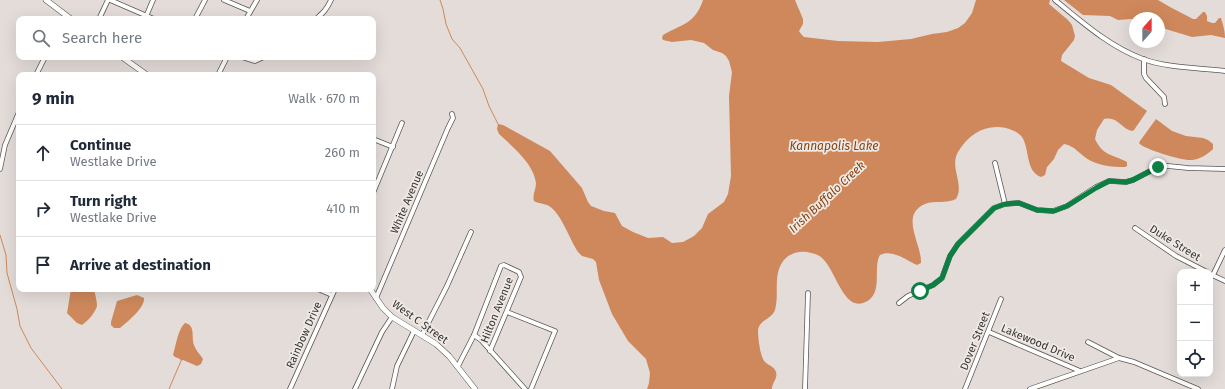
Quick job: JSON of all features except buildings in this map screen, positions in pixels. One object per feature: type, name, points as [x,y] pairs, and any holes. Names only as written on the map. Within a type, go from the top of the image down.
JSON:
[{"type":"main road","points":[[46,0],[63,16]]},
{"type":"main road","points":[[130,60],[144,72]]},
{"type":"main road","name":"West C Street","points":[[372,292],[383,308],[392,316],[436,344],[458,366],[476,389]]},
{"type":"street","points":[[101,16],[109,0],[143,16]]},
{"type":"street","points":[[145,16],[153,0]]},
{"type":"street","points":[[197,16],[205,0]]},
{"type":"street","points":[[224,0],[250,11]]},
{"type":"street","points":[[248,16],[257,0]]},
{"type":"street","points":[[320,16],[324,13],[331,0]]},
{"type":"street","points":[[1055,0],[1112,44],[1144,60],[1162,64],[1225,71]]},
{"type":"street","points":[[38,72],[44,60]]},
{"type":"street","points":[[220,72],[226,60]]},
{"type":"street","points":[[1144,60],[1144,74],[1164,97],[1165,104]]},
{"type":"street","name":"White Avenue","points":[[376,298],[453,118],[452,114]]},
{"type":"street","points":[[0,169],[5,145],[16,119]]},
{"type":"street","points":[[376,182],[393,147],[402,123]]},
{"type":"street","points":[[376,140],[393,147]]},
{"type":"street","points":[[995,163],[1005,204]]},
{"type":"street","points":[[899,303],[908,296],[933,285],[942,278],[950,256],[958,244],[994,208],[1005,204],[1019,203],[1037,210],[1054,211],[1067,206],[1109,181],[1126,182],[1133,180],[1158,167],[1225,168]]},
{"type":"street","name":"Duke Street","points":[[1135,228],[1176,256],[1201,269]]},
{"type":"street","points":[[422,335],[447,286],[471,232]]},
{"type":"street","points":[[1213,273],[1225,250]]},
{"type":"street","name":"Hilton Avenue","points":[[474,336],[501,266],[504,265],[520,272],[521,277],[490,351]]},
{"type":"street","points":[[1213,275],[1225,281]]},
{"type":"street","points":[[325,292],[332,295]]},
{"type":"street","name":"Rainbow Drive","points":[[290,389],[334,292]]},
{"type":"street","points":[[805,389],[808,293]]},
{"type":"street","name":"Dover Street","points":[[965,389],[1002,299]]},
{"type":"street","points":[[507,312],[555,331],[531,389]]},
{"type":"street","points":[[355,389],[382,332],[392,316]]},
{"type":"street","points":[[392,389],[397,366],[414,331]]},
{"type":"street","name":"Lakewood Drive","points":[[989,332],[1080,371]]},
{"type":"street","points":[[458,366],[474,336],[481,340],[525,389]]},
{"type":"street","points":[[1088,342],[1119,358],[1134,362],[1197,389]]},
{"type":"street","points":[[1030,389],[1119,358]]},
{"type":"water","name":"Kannapolis Lake","points":[[703,0],[795,0],[803,19],[803,24],[799,31],[804,37],[838,41],[878,42],[911,39],[947,32],[958,28],[965,23],[972,13],[976,0],[1050,0],[1049,4],[1072,25],[1075,36],[1074,40],[1062,55],[1061,61],[1089,78],[1111,85],[1147,111],[1132,131],[1128,130],[1113,119],[1104,119],[1097,130],[1095,139],[1101,149],[1108,154],[1127,162],[1127,166],[1125,167],[1095,163],[1073,148],[1064,144],[1058,150],[1054,159],[1047,167],[1045,175],[1041,177],[1032,170],[1022,137],[1013,130],[998,127],[984,129],[972,135],[962,146],[956,158],[955,164],[959,188],[956,199],[925,204],[917,209],[914,215],[914,230],[921,263],[917,265],[904,258],[889,253],[880,255],[877,267],[876,288],[870,299],[863,303],[856,303],[850,300],[840,287],[826,262],[816,254],[804,252],[791,254],[782,263],[777,275],[775,310],[771,316],[761,324],[758,330],[763,359],[774,368],[776,372],[772,389],[647,389],[650,373],[646,359],[628,341],[612,314],[599,280],[596,262],[593,259],[582,256],[578,252],[561,220],[553,209],[547,205],[534,201],[533,197],[536,183],[531,169],[522,156],[499,134],[497,129],[498,124],[503,125],[550,151],[582,188],[591,206],[615,213],[622,226],[633,232],[648,238],[663,237],[672,243],[683,242],[694,236],[702,228],[708,214],[724,202],[728,194],[731,176],[729,96],[732,72],[726,56],[713,50],[704,43],[691,40],[672,42],[663,40],[662,38],[663,35],[692,19],[700,8]]},
{"type":"water","points":[[1064,0],[1158,0],[1193,19],[1196,19],[1203,12],[1205,12],[1207,16],[1207,21],[1212,23],[1215,23],[1219,18],[1221,18],[1225,38],[1211,35],[1192,37],[1165,29],[1165,12],[1129,12],[1129,19],[1118,20],[1110,16],[1083,15]]},
{"type":"water","points":[[1156,119],[1172,131],[1186,136],[1208,140],[1213,144],[1213,149],[1200,158],[1187,160],[1164,154],[1142,145],[1139,143],[1140,141]]},
{"type":"water","points":[[70,292],[95,292],[97,306],[91,317],[82,325],[77,323],[67,313]]},
{"type":"water","points":[[137,295],[144,298],[142,306],[120,328],[114,328],[111,325],[111,322],[117,301]]},
{"type":"water","points":[[185,323],[191,326],[194,345],[203,359],[201,364],[197,366],[183,360],[181,361],[173,355],[179,333]]},
{"type":"waterway","points":[[440,0],[446,24],[452,39],[460,48],[483,89],[498,124]]},
{"type":"waterway","points":[[0,235],[6,255],[7,273],[20,326],[31,348],[62,389]]},
{"type":"waterway","points":[[169,389],[181,361]]},
{"type":"route","points":[[920,291],[933,285],[942,278],[950,256],[958,244],[994,208],[1005,204],[1019,203],[1037,210],[1054,211],[1067,206],[1109,181],[1126,182],[1140,177],[1158,167]]},
{"type":"water label","name":"Irish Buffalo Creek","points":[[827,197]]}]
